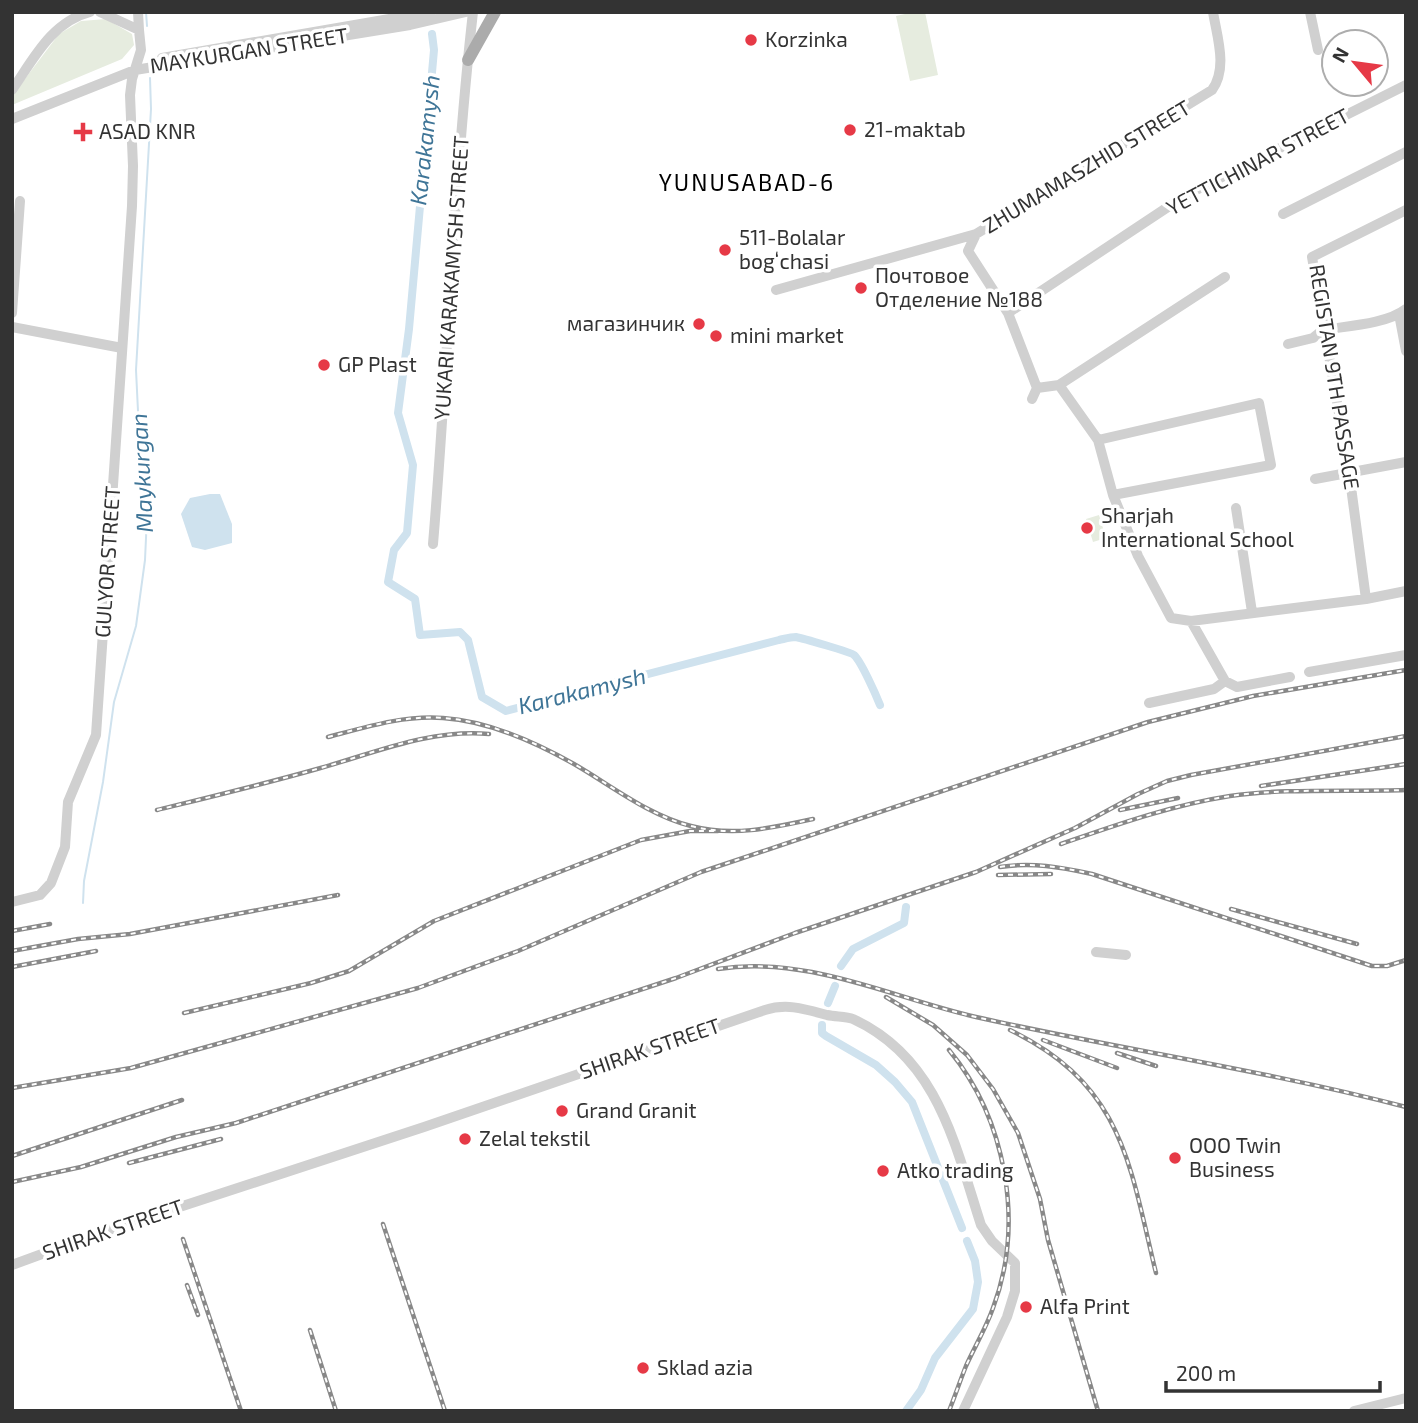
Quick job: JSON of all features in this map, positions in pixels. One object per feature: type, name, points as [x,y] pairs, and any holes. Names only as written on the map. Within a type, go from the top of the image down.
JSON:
[{"type":"main road","points":[[468,60],[495,12]]},
{"type":"street","points":[[12,90],[57,29],[75,17],[90,12]]},
{"type":"street","points":[[100,12],[139,30]]},
{"type":"street","points":[[12,118],[136,66],[141,50],[138,12]]},
{"type":"street","name":"MAYKURGAN STREET","points":[[410,21],[430,12]]},
{"type":"street","name":"MAYKURGAN STREET","points":[[136,66],[466,12]]},
{"type":"street","name":"YUKARI KARAKAMYSH STREET","points":[[433,544],[445,400],[456,202],[473,12]]},
{"type":"street","name":"ZHUMAMASZHID STREET","points":[[1037,388],[1008,313],[968,251],[976,234],[1212,90],[1221,65],[1213,12]]},
{"type":"street","points":[[1311,12],[1318,50]]},
{"type":"street","points":[[12,112],[136,66]]},
{"type":"street","name":"GULYOR STREET","points":[[12,902],[40,895],[51,883],[65,847],[68,802],[96,736],[133,179],[130,95],[136,66]]},
{"type":"street","name":"YETTICHINАR STREET","points":[[1008,313],[1186,195],[1406,85]]},
{"type":"street","points":[[1283,214],[1406,152]]},
{"type":"street","points":[[12,313],[15,232],[20,201]]},
{"type":"street","name":"REGISTAN 9TH PASSAGE","points":[[1366,599],[1349,472],[1311,257],[1406,210]]},
{"type":"street","points":[[776,290],[976,234]]},
{"type":"street","points":[[1032,399],[1037,388],[1059,385],[1225,277]]},
{"type":"street","points":[[1287,344],[1313,338],[1323,330],[1361,325],[1402,311],[1406,351]]},
{"type":"street","points":[[12,327],[122,348]]},
{"type":"street","points":[[1059,385],[1098,440],[1113,495],[1138,556],[1171,618],[1191,621],[1366,599],[1406,591]]},
{"type":"street","points":[[1098,440],[1259,403],[1271,465],[1113,495]]},
{"type":"street","points":[[1315,479],[1406,461]]},
{"type":"street","points":[[1236,508],[1252,612]]},
{"type":"street","points":[[1191,621],[1225,681],[1237,687],[1290,677]]},
{"type":"street","points":[[1309,672],[1406,655]]},
{"type":"street","points":[[1149,703],[1214,689],[1225,681]]},
{"type":"street","points":[[1096,952],[1126,955]]},
{"type":"street","name":"SHIRAK STREET","points":[[12,1265],[752,1014],[788,1005],[851,1018],[883,1037],[905,1057],[931,1089],[945,1114],[981,1225],[992,1241],[1015,1264],[1015,1291],[1007,1317],[963,1411]]},
{"type":"street","points":[[1353,1411],[1406,1398]]},
{"type":"shaded area","points":[[925,12],[938,75],[910,81],[896,16]]},
{"type":"shaded area","points":[[106,19],[132,34],[134,45],[122,59],[12,105],[12,96],[59,34],[81,21]]},
{"type":"shaded area","points":[[1099,515],[1106,538],[1093,542],[1086,519]]},
{"type":"water","points":[[220,494],[232,524],[232,543],[205,550],[192,547],[181,514],[190,498]]},
{"type":"waterway","name":"Maykurgan","points":[[146,12],[147,26]]},
{"type":"waterway","name":"Karakamysh","points":[[432,34],[434,50],[409,329],[398,413],[413,465],[407,533],[394,550],[388,582],[415,599],[420,635],[460,632],[468,640],[482,697],[506,711],[796,637],[854,655],[880,705]]},
{"type":"waterway","name":"Maykurgan","points":[[83,903],[84,881],[103,782],[114,702],[136,626],[145,560],[148,494],[141,473],[136,370],[151,109],[150,78]]},
{"type":"waterway","name":"Karakamysh","points":[[841,966],[853,949],[904,923],[906,907]]},
{"type":"waterway","name":"Karakamysh","points":[[828,1003],[835,986]]},
{"type":"waterway","name":"Karakamysh","points":[[822,1025],[822,1033],[876,1065],[912,1102],[962,1228]]},
{"type":"waterway","name":"Karakamysh","points":[[906,1411],[921,1390],[935,1358],[973,1309],[978,1282],[975,1261],[967,1241]]},
{"type":"railway","points":[[12,1088],[131,1068],[418,988],[518,951],[701,872],[1148,722],[1253,696],[1406,670]]},
{"type":"railway","points":[[328,737],[399,720],[460,720],[494,728],[543,748],[660,815],[691,826],[737,831],[813,819]]},
{"type":"railway","points":[[157,810],[423,739],[466,733],[489,734]]},
{"type":"railway","points":[[12,1182],[81,1167],[176,1137],[236,1123],[676,978],[795,933],[976,872],[1075,828],[1167,781],[1406,736]]},
{"type":"railway","points":[[1261,786],[1406,764]]},
{"type":"railway","points":[[1061,844],[1166,810],[1230,796],[1295,791],[1406,790]]},
{"type":"railway","points":[[1120,810],[1178,798]]},
{"type":"railway","points":[[184,1013],[311,983],[349,971],[434,921],[641,840],[690,831],[718,831]]},
{"type":"railway","points":[[1000,867],[1046,866],[1092,874],[1372,966],[1387,966],[1406,960]]},
{"type":"railway","points":[[998,875],[1051,874]]},
{"type":"railway","points":[[12,951],[78,939],[130,934],[338,895]]},
{"type":"railway","points":[[1231,909],[1357,944]]},
{"type":"railway","points":[[12,931],[50,924]]},
{"type":"railway","points":[[12,967],[96,951]]},
{"type":"railway","points":[[718,969],[751,966],[817,973],[976,1017],[1299,1082],[1406,1107]]},
{"type":"railway","points":[[886,997],[933,1025],[967,1055],[993,1089],[1018,1133],[1040,1199],[1048,1240],[1098,1411]]},
{"type":"railway","points":[[1010,1030],[1048,1052],[1077,1076],[1099,1102],[1115,1130],[1128,1162],[1156,1273]]},
{"type":"railway","points":[[1043,1040],[1117,1068]]},
{"type":"railway","points":[[949,1050],[969,1077],[996,1140],[1008,1207],[1008,1242],[1003,1275],[990,1315],[949,1411]]},
{"type":"railway","points":[[1117,1053],[1156,1066]]},
{"type":"railway","points":[[12,1156],[182,1100]]},
{"type":"railway","points":[[129,1163],[221,1139]]},
{"type":"railway","points":[[383,1224],[445,1411]]},
{"type":"railway","points":[[183,1239],[241,1411]]},
{"type":"railway","points":[[187,1285],[198,1315]]},
{"type":"railway","points":[[310,1330],[336,1411]]},
{"type":"place","name":"Korzinka","points":[[751,40]]},
{"type":"place","name":"21-maktab","points":[[850,130]]},
{"type":"place","name":"ASAD KNR","points":[[83,132]]},
{"type":"place","name":"511-Bolalar bogʻchasi","points":[[725,250]]},
{"type":"place","name":"Почтовое Отделение №188","points":[[861,288]]},
{"type":"place","name":"магазинчик","points":[[699,324]]},
{"type":"place","name":"mini market","points":[[716,336]]},
{"type":"place","name":"GP Plast","points":[[324,365]]},
{"type":"place","name":"Sharjah International School","points":[[1087,528]]},
{"type":"place","name":"Grand Granit","points":[[562,1111]]},
{"type":"place","name":"Zelal tekstil","points":[[465,1139]]},
{"type":"place","name":"ООО Twin Business","points":[[1175,1158]]},
{"type":"place","name":"Atko trading","points":[[883,1171]]},
{"type":"place","name":"Alfa Print","points":[[1026,1307]]},
{"type":"place","name":"Sklad azia","points":[[643,1368]]},
{"type":"district","name":"YUNUSABAD-6","points":[[747,183]]}]
